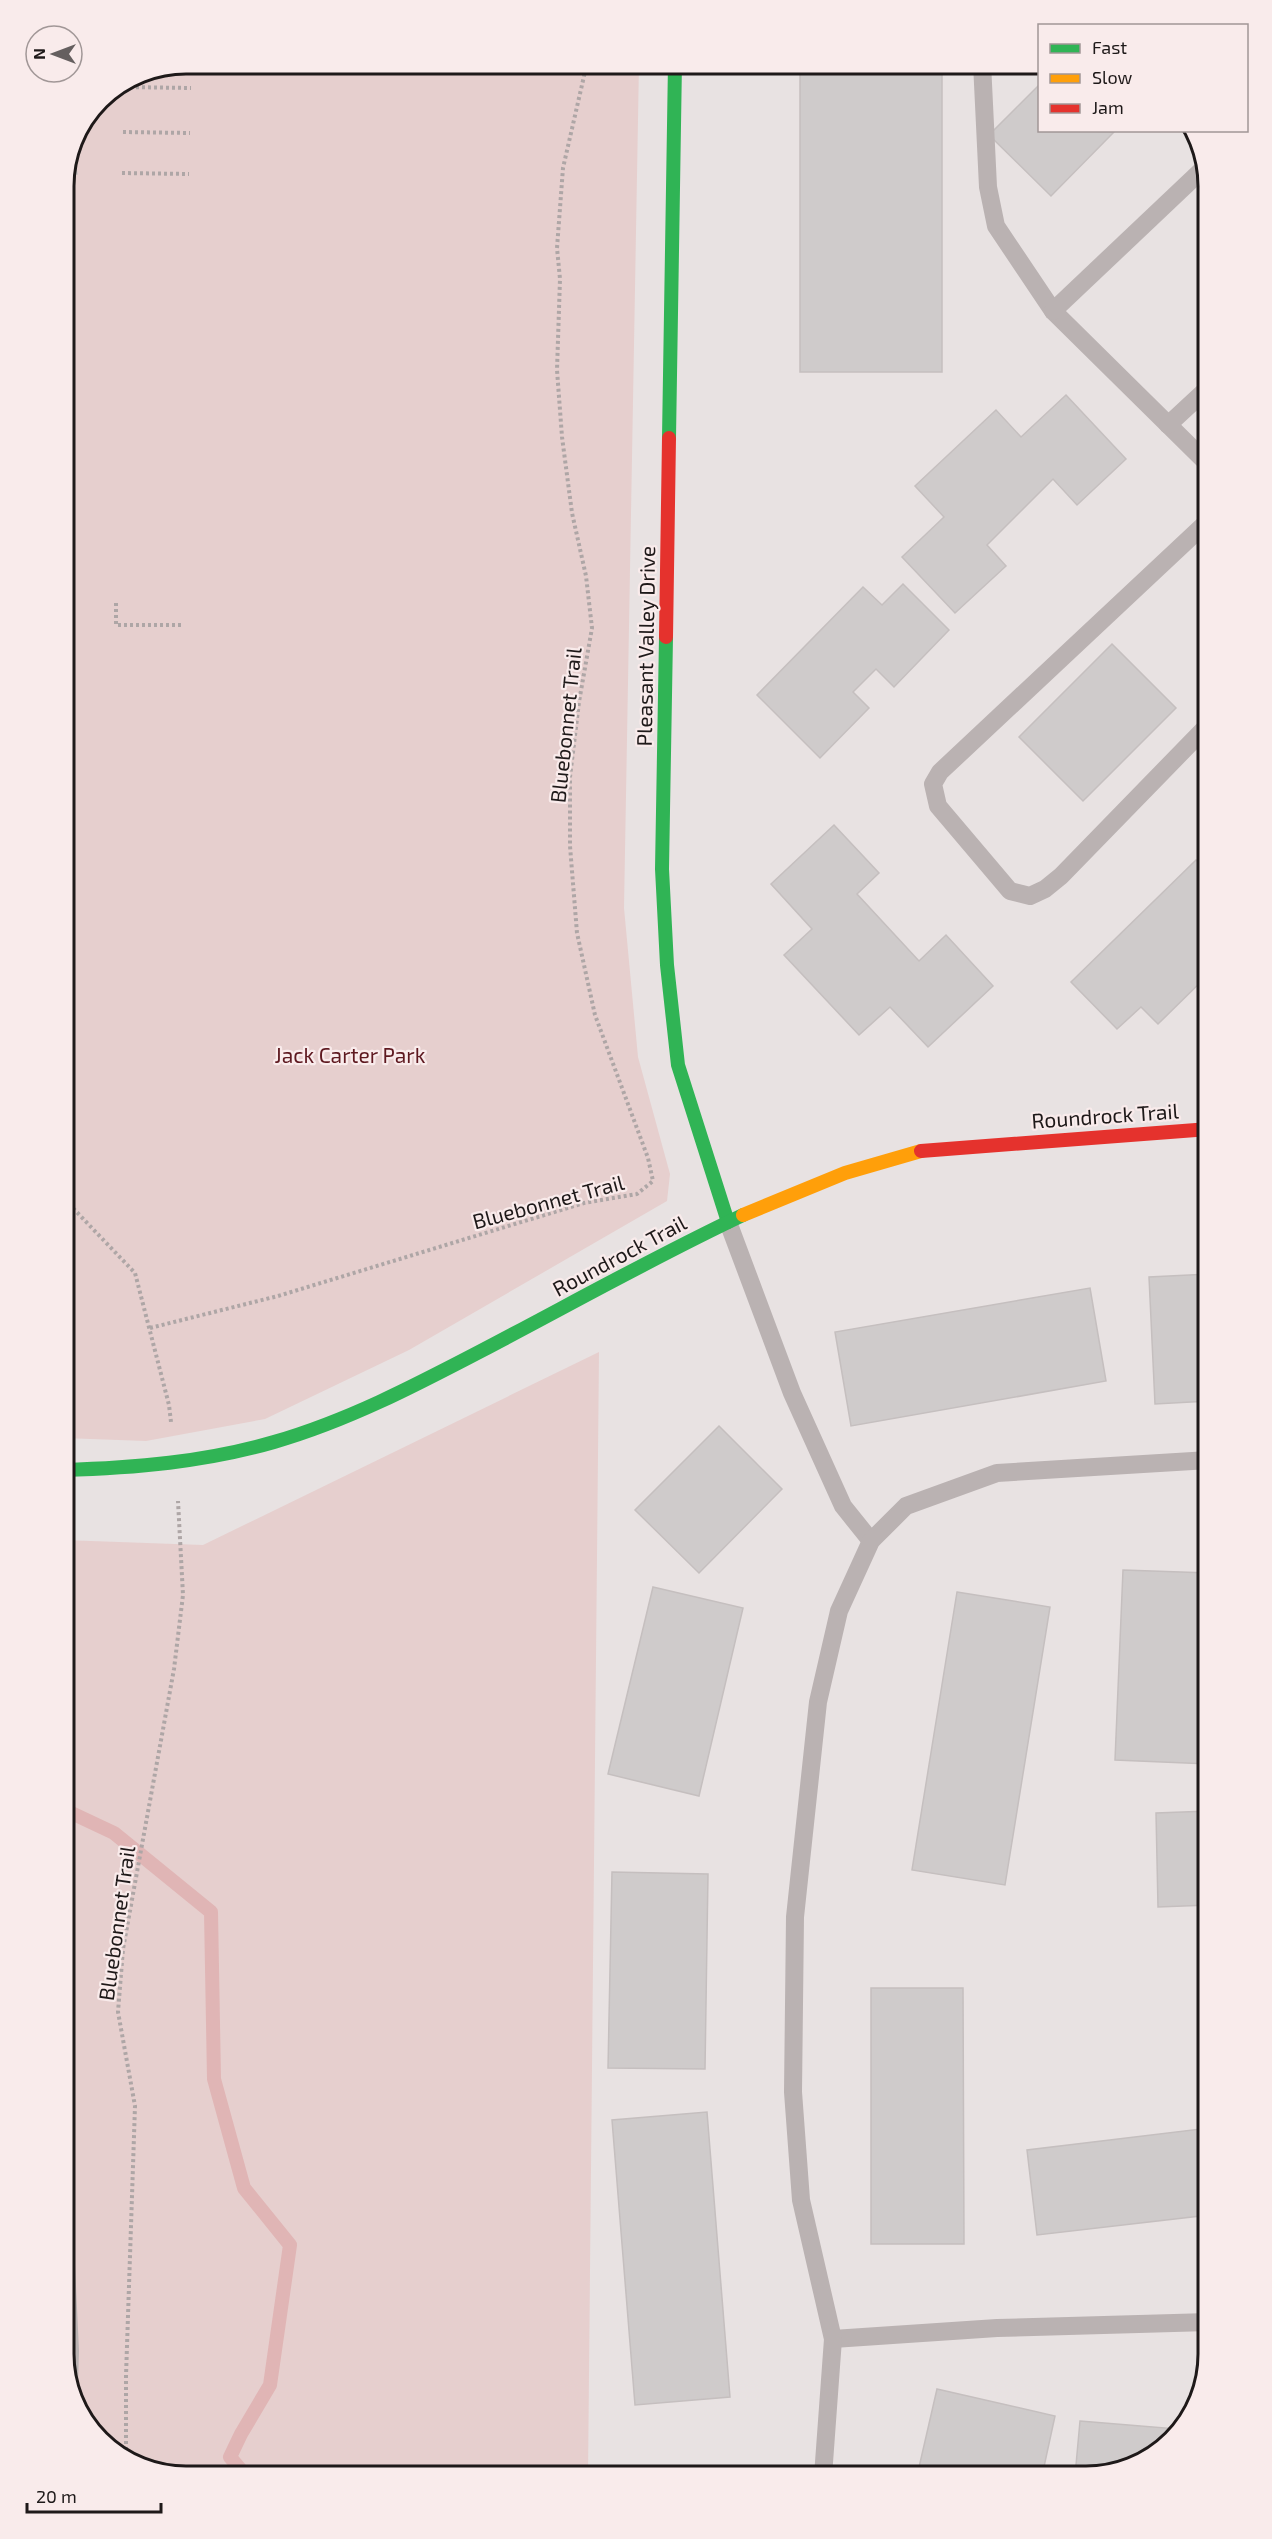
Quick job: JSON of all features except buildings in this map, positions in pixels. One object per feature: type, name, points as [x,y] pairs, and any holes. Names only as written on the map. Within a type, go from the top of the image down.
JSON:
[{"type":"street","name":"Pleasant Valley Drive","points":[[675,74],[663,893],[667,965],[678,1065],[728,1222]]},
{"type":"street","name":"Roundrock Trail","points":[[74,1470],[117,1469],[184,1461],[274,1442],[330,1422],[438,1374],[728,1222],[770,1202],[845,1173],[930,1149],[1198,1130]]},
{"type":"lane","points":[[983,74],[988,187],[996,226],[1053,311],[1198,454]]},
{"type":"lane","points":[[1053,311],[1197,174]]},
{"type":"lane","points":[[1168,425],[1198,397]]},
{"type":"lane","points":[[1198,530],[940,772],[933,784],[938,806],[1010,891],[1030,896],[1045,889],[1061,876],[1198,735]]},
{"type":"lane","points":[[728,1222],[792,1393],[843,1506],[871,1542]]},
{"type":"lane","points":[[824,2466],[833,2339],[801,2200],[793,2092],[795,1917],[818,1702],[838,1611],[871,1542],[906,1506],[997,1473],[1198,1461]]},
{"type":"lane","points":[[833,2339],[997,2328],[1198,2322]]},
{"type":"path","name":"Bluebonnet Trail","points":[[150,1328],[278,1296],[584,1203],[637,1194],[653,1181],[648,1158],[595,1015],[578,933],[570,846],[570,777],[579,702],[592,628],[586,576],[572,513],[562,437],[557,370],[560,279],[557,248],[563,168],[584,74]]},
{"type":"path","points":[[133,87],[191,88]]},
{"type":"path","points":[[123,132],[190,133]]},
{"type":"path","points":[[122,173],[189,174]]},
{"type":"path","points":[[116,603],[116,625],[182,625]]},
{"type":"path","points":[[74,1209],[135,1273],[169,1405],[171,1423]]},
{"type":"path","name":"Bluebonnet Trail","points":[[126,2447],[126,2376],[135,2106],[118,2012],[123,1949],[174,1669],[183,1595],[178,1504]]},
{"type":"green space","name":"Jack Carter Park","points":[[179,74],[639,74],[624,908],[638,1057],[670,1174],[667,1201],[409,1350],[265,1419],[146,1441],[74,1438],[74,179],[77,157],[82,143],[101,112],[123,92],[150,79]]},
{"type":"green space","points":[[599,1352],[588,2465],[179,2465],[164,2463],[136,2454],[106,2433],[82,2396],[74,2368],[74,1540],[203,1545]]},
{"type":"waterway","points":[[74,1814],[114,1833],[211,1912],[214,2079],[244,2188],[290,2245],[270,2385],[230,2457],[237,2465]]},
{"type":"traffic: fast","points":[[669,438],[675,74]]},
{"type":"traffic: fast","points":[[666,637],[662,869],[667,965],[678,1065],[728,1222]]},
{"type":"traffic: fast","points":[[74,1470],[143,1466],[222,1455],[274,1442],[328,1424],[431,1377],[644,1264],[743,1215]]},
{"type":"traffic: slow","points":[[743,1215],[845,1173],[921,1151]]},
{"type":"traffic: jam","points":[[666,637],[669,438]]},
{"type":"traffic: jam","points":[[921,1151],[1198,1130]]}]
